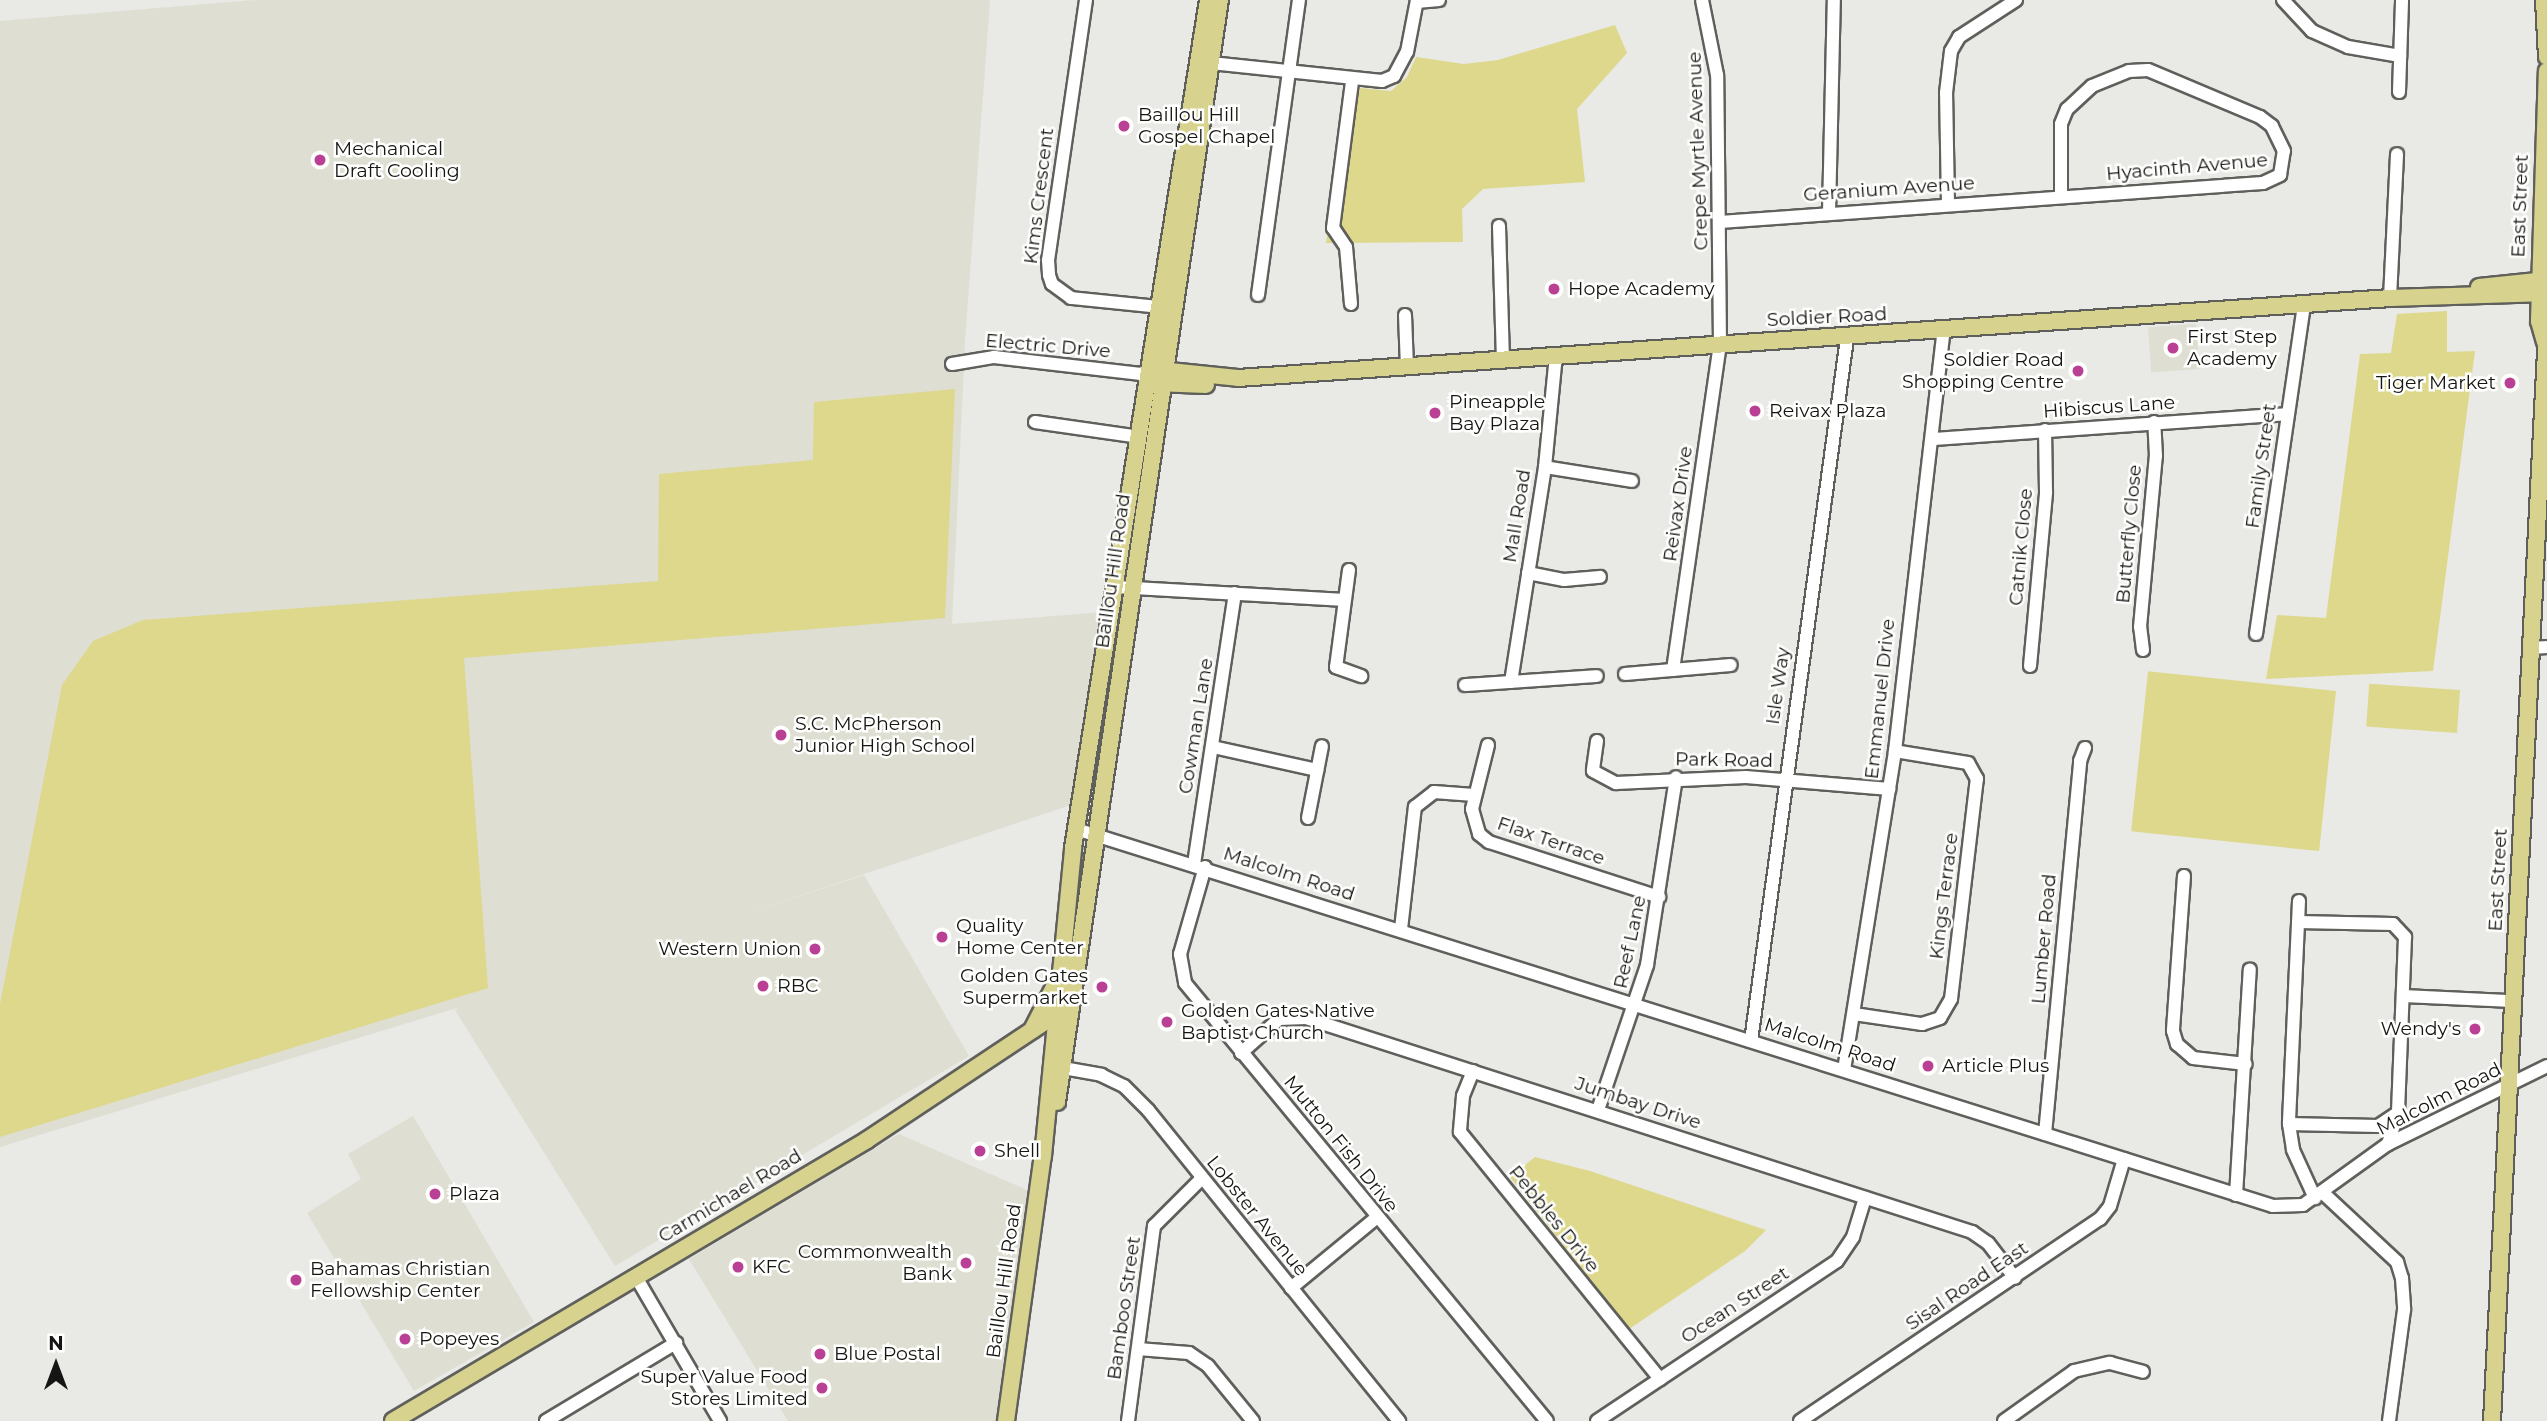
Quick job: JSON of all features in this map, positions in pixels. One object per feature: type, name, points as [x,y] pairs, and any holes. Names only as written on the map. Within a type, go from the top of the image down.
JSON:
[{"type":"main road","name":"Baillou Hill Road","points":[[1006,1421],[1044,1148],[1059,977],[1076,829],[1125,588],[1140,437],[1154,376],[1160,307],[1208,0]]},
{"type":"main road","name":"Baillou Hill Road","points":[[1044,1148],[1050,1138],[1073,1002],[1154,376],[1220,0]]},
{"type":"main road","points":[[2544,0],[2547,57]]},
{"type":"main road","name":"East Street","points":[[2492,1421],[2512,1001],[2539,647],[2546,338],[2539,321],[2543,287],[2547,71]]},
{"type":"main road","name":"Soldier Road","points":[[1154,376],[1238,378],[1503,358],[1847,338],[2543,287]]},
{"type":"main road","name":"Carmichael Road","points":[[393,1421],[867,1139],[1031,1032],[1059,977]]},
{"type":"main road","points":[[1031,1032],[1073,1002]]},
{"type":"street","name":"Kims Crescent","points":[[1086,0],[1048,260],[1049,275],[1052,284],[1071,298],[1160,307]]},
{"type":"street","points":[[1258,295],[1299,0]]},
{"type":"street","points":[[1211,63],[1352,81],[1394,76],[1407,52],[1417,1],[1439,0]]},
{"type":"street","name":"Crepe Myrtle Avenue","points":[[1702,0],[1717,75],[1720,344]]},
{"type":"street","points":[[1829,213],[1834,0]]},
{"type":"street","points":[[1948,204],[1946,93],[1951,51],[1959,37],[2016,0]]},
{"type":"street","points":[[2283,0],[2312,31],[2348,47],[2400,56]]},
{"type":"street","points":[[2399,92],[2402,0]]},
{"type":"street","name":"Hyacinth Avenue","points":[[2148,70],[2260,117],[2272,126],[2284,151],[2285,164],[2276,181],[2061,197],[2062,124],[2067,109],[2092,86],[2129,71],[2148,70]]},
{"type":"street","points":[[1351,304],[1346,247],[1333,228],[1352,81]]},
{"type":"street","points":[[2390,298],[2397,154]]},
{"type":"street","name":"Geranium Avenue","points":[[1720,222],[2061,197]]},
{"type":"street","points":[[1499,226],[1503,358]]},
{"type":"street","name":"Family Street","points":[[2256,634],[2304,304]]},
{"type":"street","points":[[1405,316],[1407,367]]},
{"type":"street","name":"Emmanuel Drive","points":[[1844,1070],[1890,789],[1944,330]]},
{"type":"street","name":"Isle Way","points":[[1751,1041],[1847,338]]},
{"type":"street","name":"Reivax Drive","points":[[1673,670],[1720,344]]},
{"type":"street","name":"Mall Road","points":[[1511,682],[1545,467],[1556,355]]},
{"type":"street","name":"Electric Drive","points":[[951,364],[994,357],[1154,376]]},
{"type":"street","name":"Hibiscus Lane","points":[[1933,439],[2287,414]]},
{"type":"street","points":[[1035,422],[1140,437]]},
{"type":"street","name":"Butterfly Close","points":[[2143,650],[2140,627],[2156,456],[2154,422]]},
{"type":"street","name":"Catnik Close","points":[[2029,666],[2046,492],[2045,430]]},
{"type":"street","points":[[1545,467],[1632,481]]},
{"type":"street","points":[[1349,570],[1336,667],[1360,676]]},
{"type":"street","points":[[1528,573],[1564,580],[1600,577]]},
{"type":"street","points":[[1125,588],[1344,600]]},
{"type":"street","name":"Cowman Lane","points":[[1199,866],[1235,593]]},
{"type":"street","points":[[1625,674],[1731,665]]},
{"type":"street","points":[[1465,685],[1597,676]]},
{"type":"street","name":"Park Road","points":[[1597,741],[1593,771],[1604,780],[1676,777],[1785,780],[1890,789]]},
{"type":"street","name":"Flax Terrace","points":[[1488,745],[1474,795],[1474,823],[1489,842],[1659,897]]},
{"type":"street","points":[[1308,818],[1322,746]]},
{"type":"street","points":[[1213,747],[1317,770]]},
{"type":"street","name":"Lumber Road","points":[[2045,1134],[2080,761],[2085,748]]},
{"type":"street","name":"Kings Terrace","points":[[1854,1014],[1922,1024],[1940,1018],[1951,999],[1977,779],[1968,763],[1895,751]]},
{"type":"street","name":"Reef Lane","points":[[1598,1110],[1636,1004],[1659,897],[1676,777]]},
{"type":"street","points":[[1401,929],[1415,807],[1434,792],[1474,795]]},
{"type":"street","name":"Malcolm Road","points":[[1076,829],[1096,832],[2236,1195],[2290,1208],[2318,1195],[2388,1144],[2547,1066]]},
{"type":"street","name":"Mutton Fish Drive","points":[[1199,866],[1185,926],[1181,972],[1196,1000],[1547,1421]]},
{"type":"street","points":[[2184,876],[2173,1031],[2177,1044],[2193,1058],[2246,1064]]},
{"type":"street","points":[[2299,901],[2289,1124],[2292,1150],[2318,1195],[2397,1262],[2402,1278],[2403,1310],[2389,1421]]},
{"type":"street","points":[[2298,922],[2398,927],[2406,943],[2398,1113],[2388,1144]]},
{"type":"street","points":[[2236,1195],[2250,969]]},
{"type":"street","points":[[2404,996],[2512,1001]]},
{"type":"street","name":"Jumbay Drive","points":[[1241,1053],[1269,1025],[1293,1017],[1473,1070],[1972,1232],[1988,1243],[2015,1278]]},
{"type":"street","name":"Lobster Avenue","points":[[1063,1068],[1101,1075],[1124,1086],[1399,1421]]},
{"type":"street","name":"Pebbles Drive","points":[[1473,1070],[1463,1096],[1460,1132],[1660,1379]]},
{"type":"street","points":[[2289,1124],[2378,1126],[2398,1113]]},
{"type":"street","name":"Sisal Road East","points":[[1800,1421],[2100,1219],[2109,1206],[2124,1159]]},
{"type":"street","name":"Bamboo Street","points":[[1128,1421],[1154,1226],[1202,1178]]},
{"type":"street","name":"Ocean Street","points":[[1597,1421],[1837,1261],[1853,1237],[1865,1198]]},
{"type":"street","points":[[1291,1288],[1376,1218]]},
{"type":"street","points":[[636,1277],[720,1421]]},
{"type":"street","points":[[546,1421],[676,1343]]},
{"type":"street","points":[[1138,1349],[1189,1353],[1208,1366],[1253,1421]]},
{"type":"street","points":[[2004,1421],[2074,1371],[2110,1363],[2143,1372]]},
{"type":"shaded area","points":[[255,0],[990,0],[965,341],[952,624],[1104,612],[1074,804],[726,920],[864,875],[969,1056],[615,1266],[455,1010],[460,1007],[0,1147],[0,21]]},
{"type":"shaded area","points":[[1615,25],[1627,53],[1577,109],[1585,182],[1483,189],[1462,209],[1463,242],[1326,243],[1350,87],[1391,91],[1407,77],[1416,57],[1464,64],[1498,60]]},
{"type":"shaded area","points":[[2447,311],[2447,352],[2475,351],[2433,671],[2266,679],[2277,615],[2326,618],[2360,354],[2391,353],[2397,314]]},
{"type":"shaded area","name":"First Step Academy","points":[[2196,324],[2199,369],[2151,372],[2148,327]]},
{"type":"shaded area","points":[[955,389],[945,618],[464,658],[488,988],[0,1137],[0,1004],[62,685],[93,641],[143,620],[658,581],[659,474],[813,460],[814,402]]},
{"type":"shaded area","points":[[2148,671],[2336,691],[2319,851],[2131,831]]},
{"type":"shaded area","points":[[2369,684],[2460,690],[2457,733],[2366,727]]},
{"type":"shaded area","points":[[413,1116],[534,1322],[414,1391],[307,1213],[361,1179],[348,1154]]},
{"type":"shaded area","points":[[899,1134],[1036,1194],[1002,1421],[788,1421],[689,1259]]},
{"type":"shaded area","points":[[1535,1157],[1590,1171],[1766,1230],[1745,1251],[1629,1329],[1510,1177]]},
{"type":"place","name":"Baillou Hill Gospel Chapel","points":[[1124,126]]},
{"type":"place","name":"Mechanical Draft Cooling","points":[[320,160]]},
{"type":"place","name":"Hope Academy","points":[[1554,289]]},
{"type":"place","name":"First Step Academy","points":[[2173,348]]},
{"type":"place","name":"Soldier Road Shopping Centre","points":[[2078,371]]},
{"type":"place","name":"Tiger Market","points":[[2510,383]]},
{"type":"place","name":"Reivax Plaza","points":[[1755,411]]},
{"type":"place","name":"Pineapple Bay Plaza","points":[[1435,413]]},
{"type":"place","name":"S.C. McPherson Junior High School","points":[[781,735]]},
{"type":"place","name":"Quality Home Center","points":[[942,937]]},
{"type":"place","name":"Western Union","points":[[815,949]]},
{"type":"place","name":"RBC","points":[[763,986]]},
{"type":"place","name":"Golden Gates Supermarket","points":[[1102,987]]},
{"type":"place","name":"Golden Gates Native Baptist Church","points":[[1167,1022]]},
{"type":"place","name":"Wendy's","points":[[2475,1029]]},
{"type":"place","name":"Article Plus","points":[[1928,1066]]},
{"type":"place","name":"Shell","points":[[980,1151]]},
{"type":"place","name":"Plaza","points":[[435,1194]]},
{"type":"place","name":"Commonwealth Bank","points":[[966,1263]]},
{"type":"place","name":"KFC","points":[[738,1267]]},
{"type":"place","name":"Bahamas Christian Fellowship Center","points":[[296,1280]]},
{"type":"place","name":"Popeyes","points":[[405,1339]]},
{"type":"place","name":"Blue Postal","points":[[820,1354]]},
{"type":"place","name":"Super Value Food Stores Limited","points":[[822,1388]]}]
